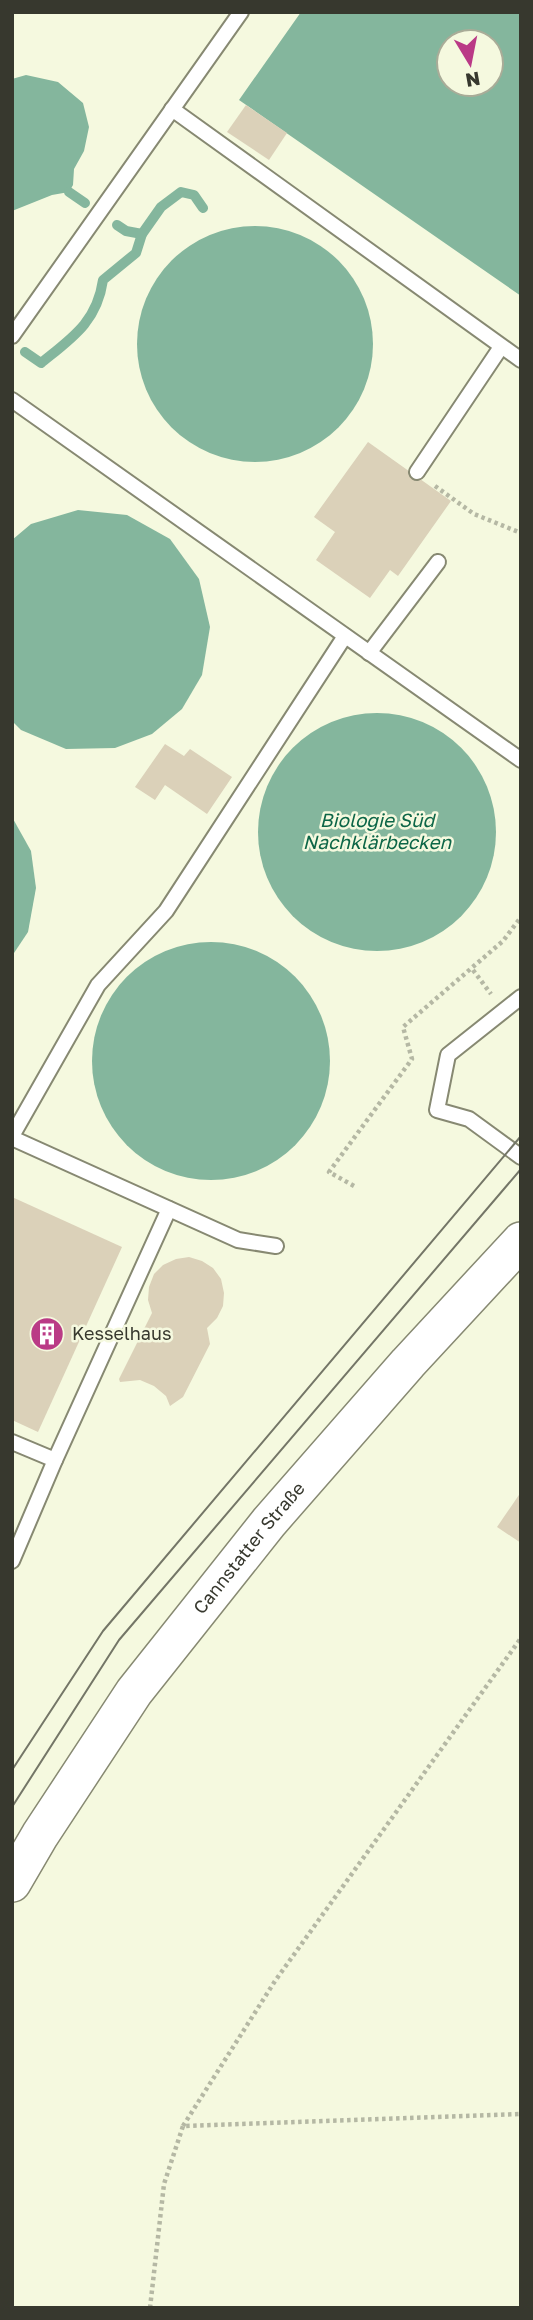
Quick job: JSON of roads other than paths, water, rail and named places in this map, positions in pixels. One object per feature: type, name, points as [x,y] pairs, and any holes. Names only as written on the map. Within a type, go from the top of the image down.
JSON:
[{"type":"main road","name":"Cannstatter Straße","points":[[12,1883],[40,1835],[134,1692],[269,1522],[408,1363],[521,1241]]},
{"type":"lane","points":[[12,336],[241,12]]},
{"type":"lane","points":[[172,109],[521,360]]},
{"type":"lane","points":[[416,472],[501,347]]},
{"type":"lane","points":[[12,400],[521,760]]},
{"type":"lane","points":[[369,653],[438,562]]},
{"type":"lane","points":[[276,1246],[238,1240],[12,1137],[98,985],[166,911],[345,636]]},
{"type":"lane","points":[[521,997],[448,1055],[437,1110],[470,1119],[521,1157]]},
{"type":"lane","points":[[12,1561],[169,1209]]},
{"type":"lane","points":[[12,1442],[55,1460]]},
{"type":"water","points":[[301,12],[521,12],[521,296],[239,100]]},
{"type":"water","points":[[26,75],[58,82],[83,103],[89,127],[84,151],[74,169],[73,185],[69,192],[52,195],[12,211],[12,79]]},
{"type":"water","points":[[243,226],[267,226],[311,240],[339,260],[364,299],[371,321],[371,367],[364,389],[339,428],[311,448],[289,457],[267,462],[243,462],[199,448],[171,428],[151,400],[142,378],[137,356],[137,332],[151,288],[171,260],[199,240],[221,231]]},
{"type":"water","points":[[78,510],[127,515],[170,539],[199,579],[210,627],[202,675],[182,709],[152,734],[115,748],[66,749],[21,730],[12,721],[12,540],[31,524]]},
{"type":"water","name":"Biologie Süd Nachklärbecken","points":[[365,713],[389,713],[412,718],[433,727],[453,740],[469,756],[491,797],[496,832],[494,855],[487,878],[469,908],[453,924],[412,946],[389,951],[365,951],[342,946],[321,937],[301,924],[285,908],[263,867],[258,844],[258,820],[263,797],[272,776],[285,756],[301,740],[342,718]]},
{"type":"water","points":[[12,817],[31,851],[36,888],[28,932],[12,956]]},
{"type":"water","points":[[199,942],[223,942],[246,947],[267,956],[287,969],[303,985],[325,1026],[330,1061],[328,1084],[321,1107],[303,1137],[287,1153],[246,1175],[223,1180],[199,1180],[176,1175],[155,1166],[135,1153],[119,1137],[97,1096],[92,1073],[92,1049],[97,1026],[106,1005],[119,985],[135,969],[176,947]]},
{"type":"waterway","points":[[69,192],[85,203]]},
{"type":"waterway","points":[[25,352],[41,363],[81,328],[95,307],[103,280],[136,253],[142,234],[161,207],[181,192],[194,195],[203,208]]},
{"type":"waterway","points":[[117,225],[126,231],[142,234]]},
{"type":"tram line","points":[[12,1770],[103,1631],[521,1136]]},
{"type":"tram line","points":[[12,1807],[119,1640],[521,1169]]},
{"type":"place","name":"Kesselhaus","points":[[47,1334]]}]
